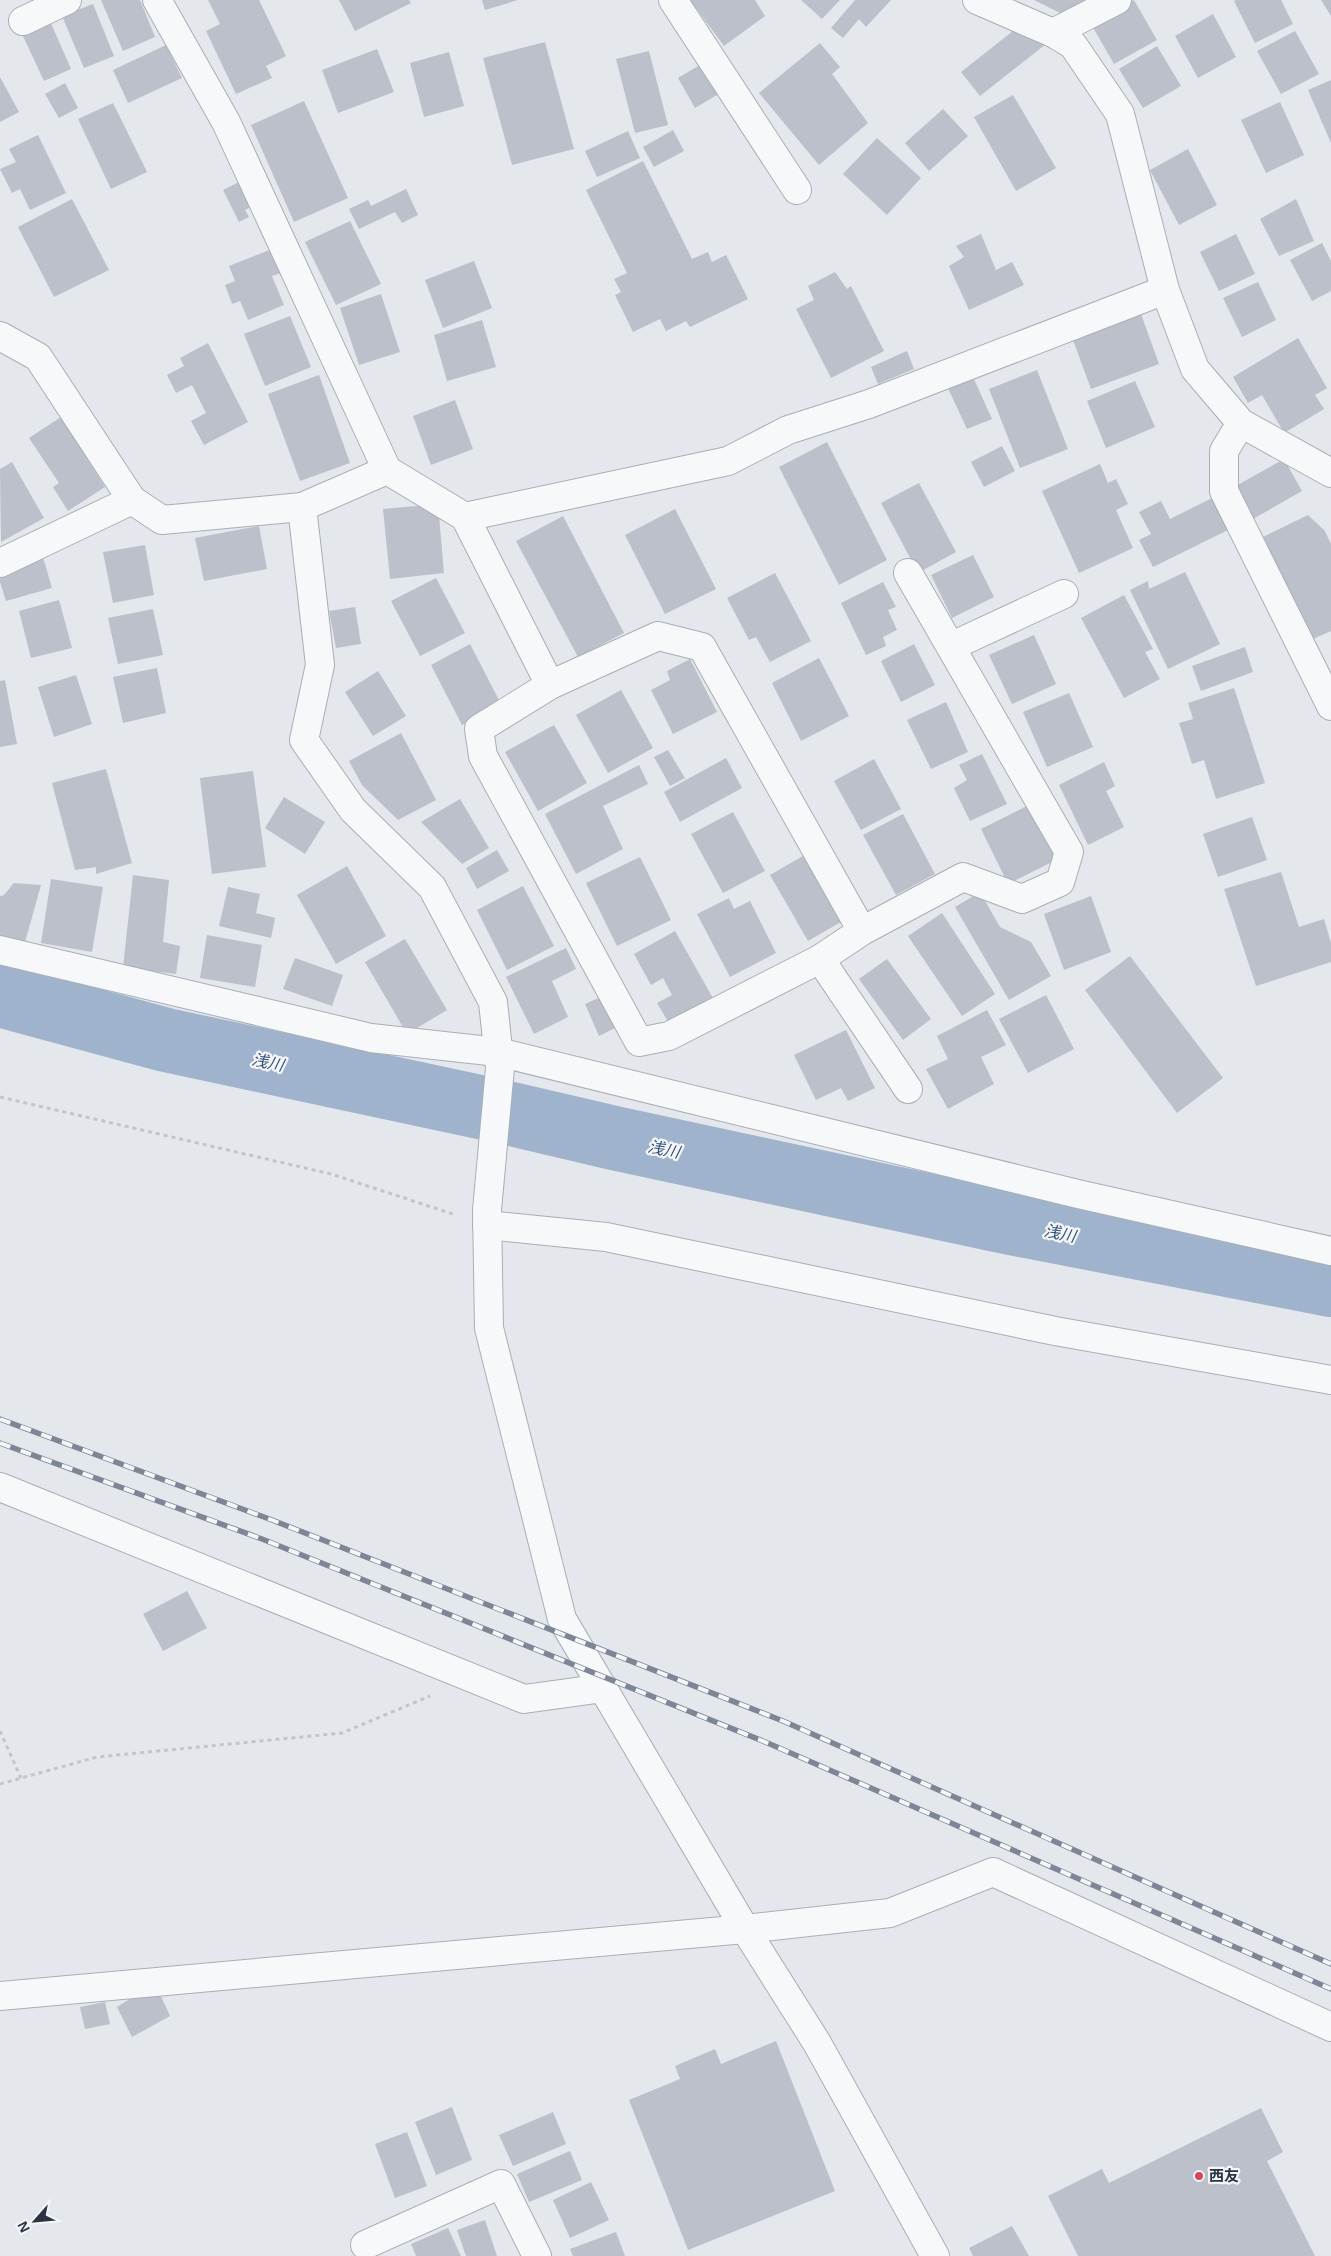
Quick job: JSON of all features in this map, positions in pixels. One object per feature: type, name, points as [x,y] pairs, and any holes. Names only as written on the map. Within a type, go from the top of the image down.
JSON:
[{"type":"street","points":[[23,21],[67,0]]},
{"type":"street","points":[[157,0],[226,122],[387,470],[465,517],[550,685]]},
{"type":"street","points":[[673,0],[797,190]]},
{"type":"street","points":[[978,0],[1053,33],[1073,46],[1120,114],[1165,290],[1195,369],[1241,424],[1331,473]]},
{"type":"street","points":[[1053,33],[1117,0]]},
{"type":"street","points":[[465,517],[728,461],[788,430],[869,404],[1165,290]]},
{"type":"street","points":[[0,336],[38,357],[132,500],[162,520],[302,507],[387,470]]},
{"type":"street","points":[[1241,424],[1224,451],[1224,491],[1331,706]]},
{"type":"street","points":[[0,563],[132,500]]},
{"type":"street","points":[[302,507],[320,665],[304,740],[352,810],[432,887],[493,1002],[499,1060],[487,1217],[489,1328],[562,1619],[745,1929],[817,2043],[934,2256]]},
{"type":"street","points":[[862,931],[702,646],[658,636],[550,685],[479,729],[483,756],[639,1042],[669,1036],[820,959],[862,931],[963,877],[1022,899],[1060,882],[1069,852],[983,704],[952,646],[908,573]]},
{"type":"street","points":[[952,646],[1064,594]]},
{"type":"street","points":[[0,950],[372,1038],[499,1060],[1078,1194],[1331,1250]]},
{"type":"street","points":[[820,959],[908,1088]]},
{"type":"street","points":[[487,1217],[606,1237],[1055,1331],[1331,1380]]},
{"type":"street","points":[[0,1487],[524,1699],[604,1688]]},
{"type":"street","points":[[0,1996],[745,1929],[890,1913],[993,1872],[1331,2027]]},
{"type":"street","points":[[365,2245],[501,2184],[537,2256]]},
{"type":"path","points":[[0,1097],[331,1174],[487,1217]]},
{"type":"path","points":[[0,1784],[96,1757],[342,1732],[473,1678]]},
{"type":"path","points":[[0,1731],[21,1778]]},
{"type":"building","points":[[101,0],[140,0],[155,37],[123,51]]},
{"type":"building","points":[[208,0],[259,0],[286,56],[266,66],[272,78],[236,94],[206,31],[220,24]]},
{"type":"building","points":[[339,0],[409,0],[411,3],[355,31]]},
{"type":"building","points":[[482,0],[518,0],[485,10]]},
{"type":"building","points":[[690,0],[755,0],[765,16],[724,46]]},
{"type":"building","points":[[801,0],[840,0],[822,19]]},
{"type":"building","points":[[855,0],[891,0],[866,27],[859,19],[843,38],[831,28]]},
{"type":"building","points":[[1034,0],[1091,0],[1062,14]]},
{"type":"building","points":[[1134,0],[1157,40],[1114,64],[1091,24]]},
{"type":"building","points":[[1281,0],[1293,24],[1255,43],[1234,1]]},
{"type":"building","points":[[1321,0],[1331,0],[1331,16]]},
{"type":"building","points":[[93,4],[114,56],[84,68],[62,16]]},
{"type":"building","points":[[1213,14],[1236,57],[1198,78],[1175,36]]},
{"type":"building","points":[[50,21],[71,69],[44,81],[22,34]]},
{"type":"building","points":[[1013,31],[1046,44],[980,96],[961,72]]},
{"type":"building","points":[[1295,31],[1319,74],[1281,94],[1257,51]]},
{"type":"building","points":[[545,42],[574,149],[512,165],[483,58]]},
{"type":"building","points":[[820,43],[840,67],[832,74],[868,123],[819,165],[759,93]]},
{"type":"building","points":[[166,45],[182,78],[128,103],[113,70]]},
{"type":"building","points":[[1157,46],[1181,86],[1143,108],[1119,69]]},
{"type":"building","points":[[377,49],[394,92],[338,113],[322,70]]},
{"type":"building","points":[[649,51],[668,125],[635,133],[616,59]]},
{"type":"building","points":[[449,52],[464,106],[424,117],[410,63]]},
{"type":"building","points":[[705,62],[722,92],[695,108],[678,78]]},
{"type":"building","points":[[0,77],[19,112],[0,122]]},
{"type":"building","points":[[1331,80],[1331,143],[1308,90]]},
{"type":"building","points":[[65,83],[78,108],[59,118],[45,94]]},
{"type":"building","points":[[1013,95],[1056,168],[1016,191],[974,117]]},
{"type":"building","points":[[304,101],[348,198],[294,222],[251,125]]},
{"type":"building","points":[[1280,102],[1304,155],[1266,173],[1241,120]]},
{"type":"building","points":[[113,103],[147,172],[111,189],[78,119]]},
{"type":"building","points":[[943,109],[968,136],[929,171],[905,143]]},
{"type":"building","points":[[673,130],[684,151],[654,167],[643,147]]},
{"type":"building","points":[[628,131],[640,158],[597,177],[585,151]]},
{"type":"building","points":[[38,135],[66,193],[30,210],[20,189],[12,193],[0,169],[16,162],[9,149]]},
{"type":"building","points":[[877,138],[921,178],[887,215],[843,174]]},
{"type":"building","points":[[1188,149],[1217,205],[1179,225],[1150,170]]},
{"type":"building","points":[[643,161],[692,259],[708,252],[712,262],[726,255],[748,299],[690,327],[686,321],[666,331],[660,319],[633,332],[615,295],[621,292],[614,279],[627,273],[586,190]]},
{"type":"building","points":[[247,178],[259,203],[245,210],[249,217],[239,222],[223,190]]},
{"type":"building","points":[[406,189],[418,215],[402,223],[395,212],[359,229],[349,209],[368,200],[371,206]]},
{"type":"building","points":[[72,199],[109,270],[54,297],[18,227]]},
{"type":"building","points":[[1296,199],[1314,241],[1279,256],[1260,219]]},
{"type":"building","points":[[350,221],[381,284],[336,305],[305,242]]},
{"type":"building","points":[[981,234],[996,270],[1012,262],[1024,285],[969,310],[949,266],[964,257],[956,246]]},
{"type":"building","points":[[1236,234],[1255,274],[1219,291],[1200,252]]},
{"type":"building","points":[[1322,243],[1331,261],[1331,291],[1312,301],[1290,260]]},
{"type":"building","points":[[277,247],[287,271],[272,276],[284,305],[248,320],[240,301],[232,304],[225,285],[235,281],[229,266]]},
{"type":"building","points":[[474,261],[492,308],[443,328],[425,280]]},
{"type":"building","points":[[835,272],[847,289],[851,286],[884,351],[831,378],[796,309],[814,300],[808,286]]},
{"type":"building","points":[[1258,282],[1276,320],[1242,337],[1223,298]]},
{"type":"building","points":[[381,294],[400,352],[359,365],[340,308]]},
{"type":"building","points":[[1141,314],[1159,364],[1091,389],[1073,340]]},
{"type":"building","points":[[290,316],[311,367],[265,386],[244,334]]},
{"type":"building","points":[[482,320],[496,367],[447,381],[434,335]]},
{"type":"building","points":[[1298,338],[1327,388],[1315,395],[1324,409],[1284,433],[1262,395],[1248,403],[1233,377]]},
{"type":"building","points":[[208,343],[248,422],[204,445],[191,421],[206,413],[192,385],[176,393],[167,375],[184,366],[180,358]]},
{"type":"building","points":[[907,351],[914,369],[878,384],[871,367]]},
{"type":"building","points":[[1037,370],[1068,449],[1020,468],[989,389]]},
{"type":"building","points":[[319,375],[350,463],[300,481],[268,394]]},
{"type":"building","points":[[973,377],[992,419],[967,429],[948,388]]},
{"type":"building","points":[[1135,381],[1155,427],[1106,448],[1087,401]]},
{"type":"building","points":[[455,400],[473,449],[431,465],[413,416]]},
{"type":"building","points":[[61,417],[105,487],[68,511],[53,487],[59,483],[29,438]]},
{"type":"building","points":[[827,442],[887,560],[839,585],[779,467]]},
{"type":"building","points":[[1002,446],[1015,471],[984,487],[971,462]]},
{"type":"building","points":[[1284,459],[1302,491],[1253,519],[1234,487]]},
{"type":"building","points":[[12,462],[44,518],[1,542],[0,469]]},
{"type":"building","points":[[1100,464],[1108,483],[1116,479],[1128,504],[1116,510],[1133,548],[1079,573],[1042,491]]},
{"type":"building","points":[[919,483],[956,552],[918,573],[881,503]]},
{"type":"building","points":[[1216,496],[1232,528],[1153,567],[1139,540],[1151,534],[1139,512],[1161,501],[1170,519]]},
{"type":"building","points":[[438,504],[444,573],[390,579],[383,509]]},
{"type":"building","points":[[675,509],[716,589],[665,614],[625,535]]},
{"type":"building","points":[[1308,515],[1325,531],[1331,544],[1331,631],[1313,639],[1263,537]]},
{"type":"building","points":[[563,516],[624,633],[578,657],[516,541]]},
{"type":"building","points":[[259,526],[267,569],[204,581],[195,538]]},
{"type":"building","points":[[145,545],[154,595],[113,603],[103,552]]},
{"type":"building","points":[[973,555],[994,597],[952,618],[931,575]]},
{"type":"building","points":[[43,557],[52,588],[6,601],[0,582],[0,570]]},
{"type":"building","points":[[1185,572],[1220,644],[1168,669],[1130,590],[1148,581],[1149,589]]},
{"type":"building","points":[[775,573],[811,641],[770,662],[756,637],[749,640],[727,598]]},
{"type":"building","points":[[436,578],[465,633],[420,656],[391,601]]},
{"type":"building","points":[[883,582],[896,607],[888,610],[897,630],[883,637],[886,646],[866,655],[841,603]]},
{"type":"building","points":[[1124,595],[1153,649],[1145,652],[1160,679],[1124,698],[1081,618]]},
{"type":"building","points":[[59,600],[72,648],[31,658],[19,611]]},
{"type":"building","points":[[355,607],[361,644],[336,648],[329,611]]},
{"type":"building","points":[[153,609],[163,655],[118,664],[108,618]]},
{"type":"building","points":[[1034,635],[1056,684],[1012,704],[989,655]]},
{"type":"building","points":[[470,644],[501,704],[462,725],[431,665]]},
{"type":"building","points":[[914,644],[935,685],[901,702],[881,661]]},
{"type":"building","points":[[1245,647],[1253,672],[1201,691],[1192,666]]},
{"type":"building","points":[[819,658],[849,716],[801,741],[772,683]]},
{"type":"building","points":[[690,659],[717,712],[673,734],[651,690],[670,680],[667,671]]},
{"type":"building","points":[[157,668],[166,713],[123,723],[113,677]]},
{"type":"building","points":[[378,671],[406,716],[373,736],[345,692]]},
{"type":"building","points":[[76,675],[92,724],[54,737],[38,687]]},
{"type":"building","points":[[5,680],[17,744],[0,747],[0,681]]},
{"type":"building","points":[[1234,688],[1265,783],[1216,799],[1204,760],[1192,764],[1179,723],[1193,719],[1188,703]]},
{"type":"building","points":[[621,690],[653,748],[608,773],[576,715]]},
{"type":"building","points":[[1069,693],[1093,747],[1047,767],[1023,712]]},
{"type":"building","points":[[946,702],[968,752],[931,769],[907,720]]},
{"type":"building","points":[[554,725],[587,783],[538,811],[505,752]]},
{"type":"building","points":[[401,733],[436,800],[398,820],[362,785],[349,761]]},
{"type":"building","points":[[668,750],[685,778],[670,786],[654,757]]},
{"type":"building","points":[[982,754],[1007,804],[970,821],[954,788],[967,780],[959,765]]},
{"type":"building","points":[[726,758],[742,788],[680,822],[664,792]]},
{"type":"building","points":[[874,759],[901,809],[861,830],[834,781]]},
{"type":"building","points":[[1104,762],[1115,786],[1106,791],[1124,827],[1088,845],[1059,785]]},
{"type":"building","points":[[639,765],[648,784],[603,806],[623,849],[576,874],[545,814]]},
{"type":"building","points":[[106,769],[132,863],[96,874],[96,867],[75,870],[52,783]]},
{"type":"building","points":[[253,771],[266,867],[212,874],[200,778]]},
{"type":"building","points":[[284,797],[325,822],[305,854],[265,828]]},
{"type":"building","points":[[460,799],[489,848],[462,864],[421,822]]},
{"type":"building","points":[[1029,805],[1056,860],[1008,884],[981,829]]},
{"type":"building","points":[[733,812],[765,871],[723,893],[691,834]]},
{"type":"building","points":[[903,814],[935,874],[896,895],[863,835]]},
{"type":"building","points":[[1252,817],[1267,860],[1218,877],[1203,834]]},
{"type":"building","points":[[497,850],[509,871],[477,889],[466,868]]},
{"type":"building","points":[[808,853],[846,919],[808,941],[770,875]]},
{"type":"building","points":[[640,857],[671,920],[617,946],[586,883]]},
{"type":"building","points":[[347,866],[386,936],[336,964],[297,895]]},
{"type":"building","points":[[1281,872],[1299,927],[1324,919],[1331,943],[1331,962],[1256,986],[1224,889]]},
{"type":"building","points":[[133,875],[169,880],[163,942],[180,946],[176,974],[123,968]]},
{"type":"building","points":[[51,879],[103,887],[92,952],[41,943]]},
{"type":"building","points":[[14,883],[41,885],[25,942],[0,937],[0,896],[4,895]]},
{"type":"building","points":[[523,886],[554,946],[507,970],[477,910]]},
{"type":"building","points":[[228,887],[260,894],[256,913],[275,918],[271,938],[219,926]]},
{"type":"building","points":[[980,892],[1000,927],[1031,942],[1051,976],[1009,1000],[955,907]]},
{"type":"building","points":[[1091,896],[1111,952],[1064,970],[1044,914]]},
{"type":"building","points":[[729,898],[734,909],[750,901],[776,953],[730,977],[697,914]]},
{"type":"building","points":[[942,913],[995,994],[962,1016],[908,936]]},
{"type":"building","points":[[675,931],[714,1000],[670,1025],[657,1003],[672,995],[663,978],[651,985],[634,954]]},
{"type":"building","points":[[207,935],[262,945],[255,987],[200,978]]},
{"type":"building","points":[[405,939],[447,1010],[407,1034],[365,962]]},
{"type":"building","points":[[566,948],[576,969],[552,981],[568,1017],[534,1034],[506,977]]},
{"type":"building","points":[[1130,956],[1223,1078],[1177,1113],[1085,990]]},
{"type":"building","points":[[295,958],[343,975],[332,1006],[283,989]]},
{"type":"building","points":[[887,959],[931,1019],[903,1040],[859,979]]},
{"type":"building","points":[[1046,995],[1074,1049],[1028,1073],[999,1019]]},
{"type":"building","points":[[601,997],[615,1028],[599,1036],[585,1004]]},
{"type":"building","points":[[987,1010],[1006,1045],[981,1057],[994,1084],[948,1109],[926,1069],[948,1059],[937,1036]]},
{"type":"building","points":[[846,1030],[875,1088],[848,1101],[841,1088],[816,1100],[794,1055]]},
{"type":"building","points":[[187,1591],[207,1628],[163,1651],[143,1614]]},
{"type":"building","points":[[160,1994],[170,2016],[132,2037],[117,2007],[136,1995]]},
{"type":"building","points":[[105,2002],[110,2024],[85,2029],[80,2007]]},
{"type":"building","points":[[776,2041],[835,2191],[688,2250],[629,2100],[680,2079],[675,2066],[715,2049],[721,2064]]},
{"type":"building","points":[[452,2107],[472,2160],[436,2175],[415,2122]]},
{"type":"building","name":"西友","points":[[1261,2108],[1283,2152],[1267,2161],[1315,2256],[1078,2256],[1048,2196],[1102,2169],[1109,2183]]},
{"type":"building","points":[[553,2112],[566,2144],[513,2166],[499,2135]]},
{"type":"building","points":[[407,2132],[427,2186],[395,2198],[375,2144]]},
{"type":"building","points":[[570,2151],[582,2180],[529,2202],[517,2174]]},
{"type":"building","points":[[591,2182],[609,2220],[570,2238],[553,2200]]},
{"type":"building","points":[[485,2220],[497,2256],[466,2256],[457,2230]]},
{"type":"building","points":[[1012,2226],[1029,2256],[973,2256],[969,2248]]},
{"type":"building","points":[[448,2228],[461,2256],[416,2256],[411,2244]]},
{"type":"building","points":[[616,2232],[625,2256],[573,2256],[570,2249]]},
{"type":"waterway","name":"浅川","points":[[0,995],[166,1040],[503,1112],[614,1138],[1001,1221],[1331,1285]]},
{"type":"railway","points":[[0,1419],[272,1520],[783,1721],[1331,1964]]},
{"type":"railway","points":[[0,1443],[262,1539],[770,1744],[1331,1989]]},
{"type":"place","name":"西友","points":[[1199,2176]]}]
